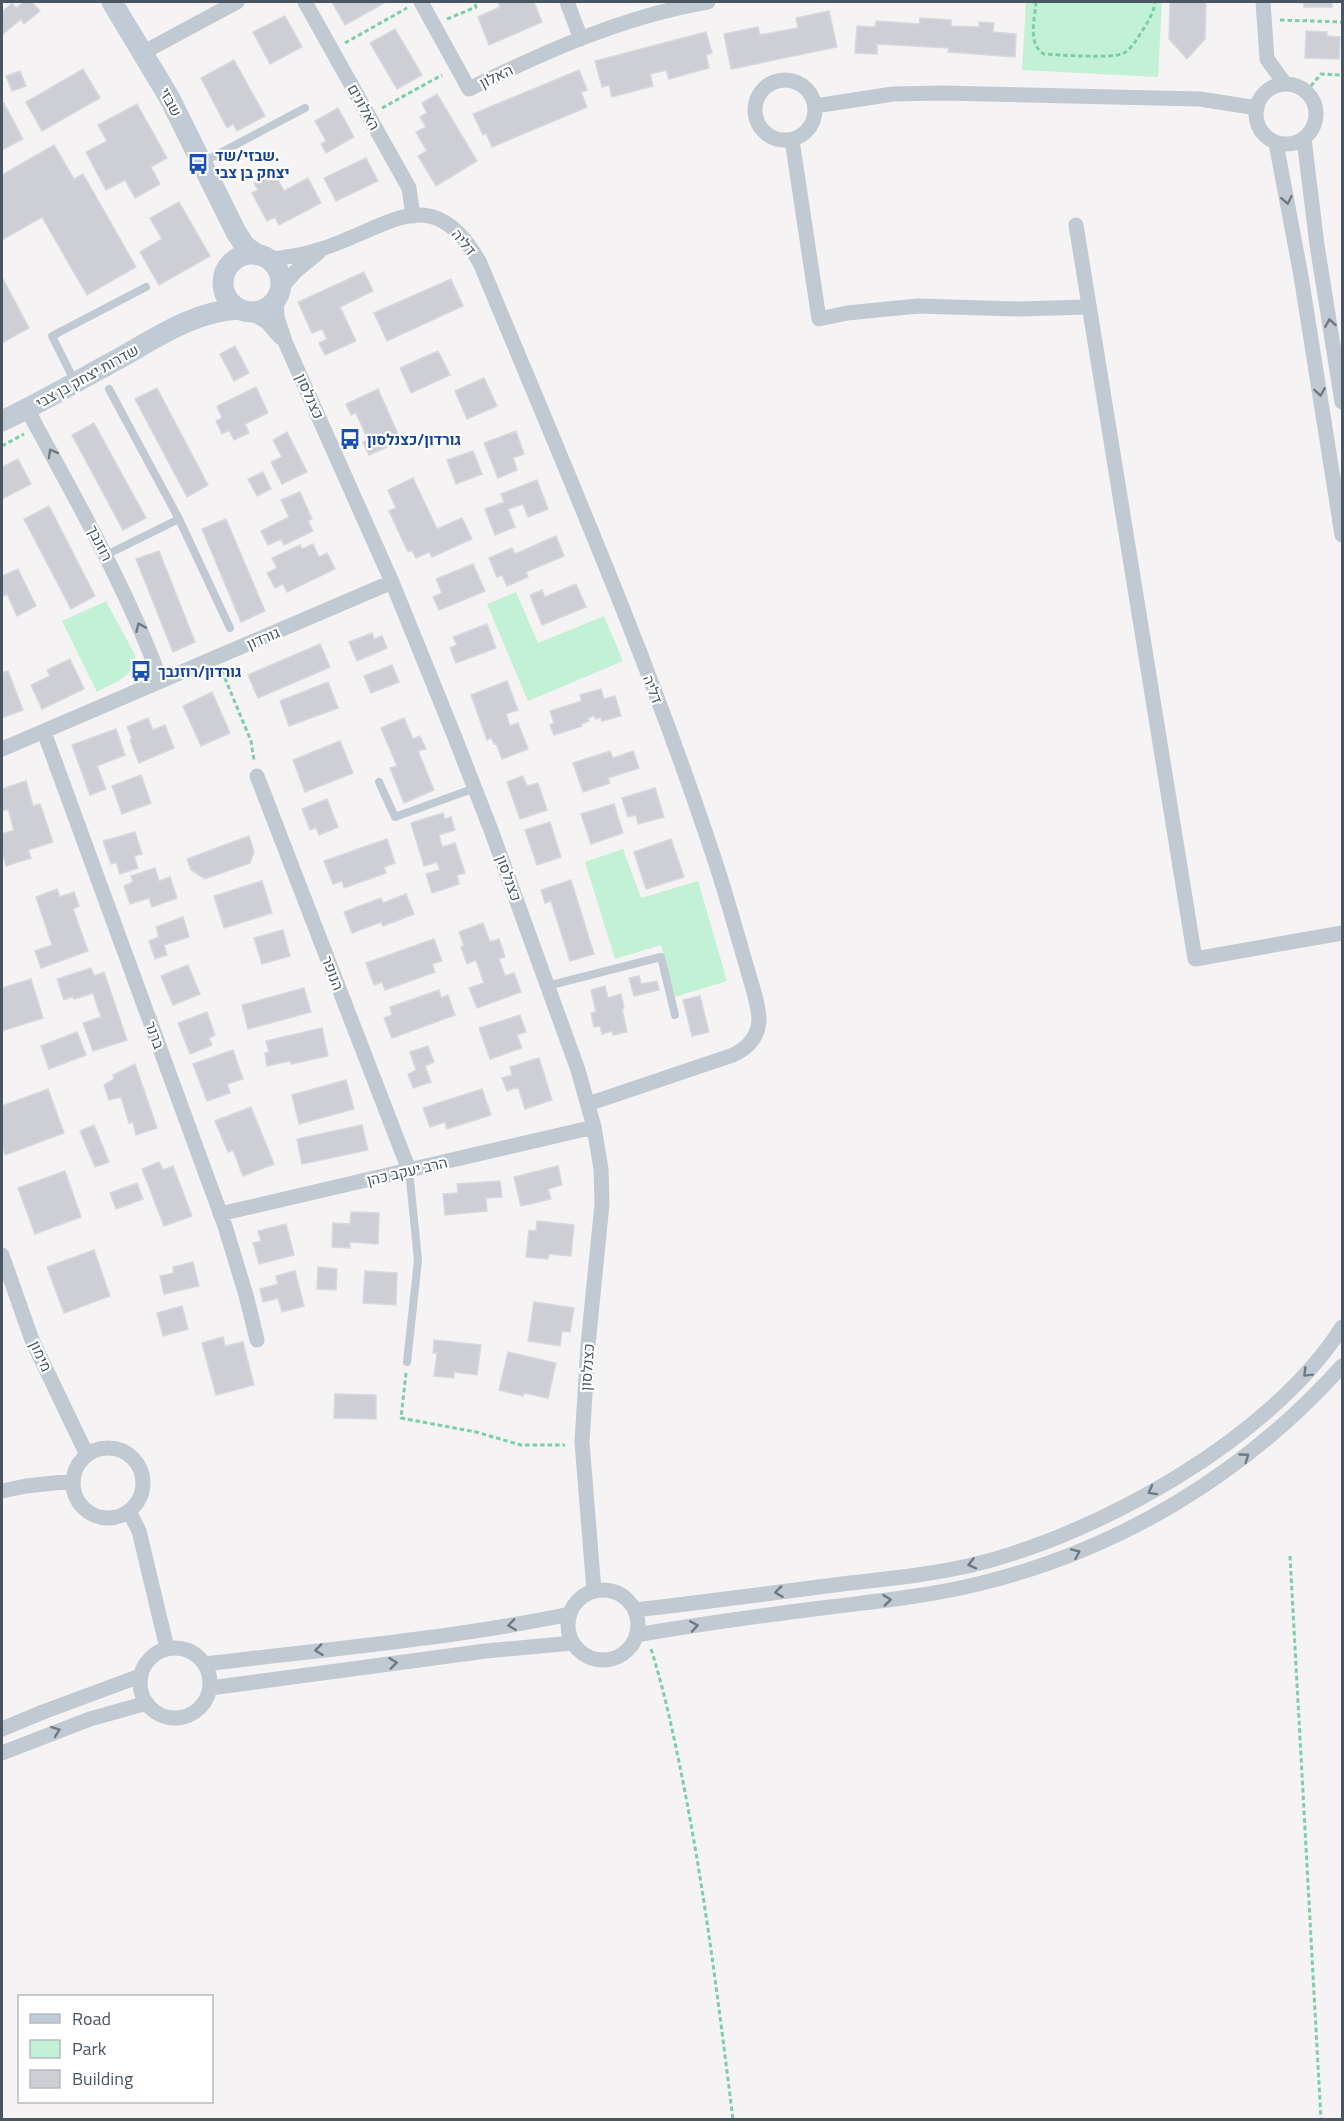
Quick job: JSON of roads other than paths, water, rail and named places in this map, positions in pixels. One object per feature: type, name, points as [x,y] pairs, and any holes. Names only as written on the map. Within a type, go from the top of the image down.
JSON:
[{"type":"street","name":"שבזי","points":[[112,2],[169,97],[238,237],[249,250],[262,257]]},
{"type":"street","points":[[144,52],[237,2]]},
{"type":"street","name":"האלונים","points":[[305,2],[409,188],[412,216]]},
{"type":"street","points":[[567,2],[581,39]]},
{"type":"street","name":"האלון","points":[[415,4],[434,24],[469,89],[581,39],[648,16],[703,2]]},
{"type":"street","points":[[1263,2],[1267,59],[1285,84]]},
{"type":"street","points":[[789,80],[805,88],[815,106],[811,126],[803,135],[792,140],[774,139],[760,129],[754,112],[759,95],[772,83],[789,80]]},
{"type":"street","points":[[1285,84],[1296,86],[1306,92],[1313,102],[1316,113],[1314,125],[1304,139],[1288,144],[1276,143],[1265,136],[1259,127],[1256,115],[1263,94],[1285,84]]},
{"type":"street","points":[[815,106],[893,94],[941,93],[1200,99],[1257,108]]},
{"type":"street","points":[[1304,139],[1317,245],[1342,402]]},
{"type":"street","points":[[792,140],[819,319],[847,313],[918,306],[1017,309],[1089,307]]},
{"type":"street","points":[[1276,143],[1301,276],[1342,535]]},
{"type":"street","name":"שבזי","points":[[223,206],[228,241],[225,275]]},
{"type":"street","points":[[323,249],[296,271],[263,310],[244,310],[233,305],[225,295],[225,275],[240,257],[249,255],[292,257],[323,249],[376,225],[412,216]]},
{"type":"street","name":"דליה","points":[[412,216],[428,216],[448,224],[465,239],[480,263],[606,567],[673,740],[722,884],[758,1008],[757,1032],[750,1044],[740,1052],[588,1104]]},
{"type":"street","points":[[1076,225],[1195,959],[1342,933]]},
{"type":"street","points":[[262,257],[278,272],[280,281],[278,294]]},
{"type":"street","name":"שדרות יצחק בן צבי","points":[[2,420],[32,418],[75,382],[172,328],[205,303],[225,275]]},
{"type":"street","name":"כצנלסון","points":[[278,294],[277,317],[286,344],[392,582],[475,788],[578,1070],[594,1127],[601,1169],[602,1204],[588,1345],[582,1442],[594,1591]]},
{"type":"street","name":"שדרות יצחק בן צבי","points":[[172,328],[212,313],[244,310]]},
{"type":"street","name":"כצנלסון","points":[[244,310],[267,322],[286,344]]},
{"type":"street","name":"רוזנבך","points":[[32,418],[106,555],[162,681]]},
{"type":"street","name":"גורדון","points":[[2,749],[392,582]]},
{"type":"street","name":"ברנר","points":[[44,732],[220,1214],[246,1294],[257,1340]]},
{"type":"street","name":"הנופר","points":[[257,776],[409,1170]]},
{"type":"street","name":"הרב יעקב כהן","points":[[220,1214],[594,1127]]},
{"type":"street","name":"מימון","points":[[2,1255],[32,1340],[87,1455]]},
{"type":"street","points":[[635,1610],[902,1577],[972,1565],[1027,1548],[1087,1525],[1153,1492],[1203,1460],[1256,1421],[1310,1370],[1342,1327]]},
{"type":"street","points":[[641,1634],[635,1610],[627,1600],[614,1592],[594,1591],[582,1597],[570,1614],[568,1627],[573,1644],[585,1655],[605,1660],[624,1654],[641,1634],[916,1596],[995,1580],[1065,1558],[1151,1518],[1204,1486],[1275,1434],[1310,1402],[1342,1366]]},
{"type":"street","points":[[113,1448],[126,1453],[136,1462],[142,1474],[143,1488],[138,1501],[129,1511],[110,1518],[90,1513],[76,1499],[73,1481],[78,1465],[87,1455],[99,1449],[113,1448]]},
{"type":"street","points":[[2,1491],[73,1481]]},
{"type":"street","points":[[129,1511],[140,1531],[167,1648]]},
{"type":"street","points":[[205,1664],[451,1634],[570,1614]]},
{"type":"street","points":[[210,1688],[486,1651],[573,1644]]},
{"type":"street","points":[[167,1648],[187,1650],[199,1656],[205,1664],[209,1674],[210,1688],[202,1706],[184,1717],[164,1716],[157,1713],[147,1703],[141,1691],[140,1676],[149,1659],[167,1648]]},
{"type":"street","points":[[2,1729],[140,1676]]},
{"type":"street","points":[[2,1754],[90,1719],[147,1703]]},
{"type":"lane","points":[[202,162],[305,108]]},
{"type":"lane","points":[[75,382],[52,336],[146,287]]},
{"type":"lane","points":[[109,389],[179,519],[230,628]]},
{"type":"lane","points":[[106,555],[179,519]]},
{"type":"lane","points":[[379,782],[394,817],[475,788]]},
{"type":"lane","points":[[547,986],[661,957],[675,1015]]},
{"type":"lane","points":[[407,1362],[418,1260],[409,1170]]},
{"type":"place","name":"שבזי/שד. יצחק בן צבי","points":[[198,164]]},
{"type":"place","name":"גורדון/כצנלסון","points":[[350,439]]},
{"type":"place","name":"גורדון/רוזנבך","points":[[141,671]]}]
